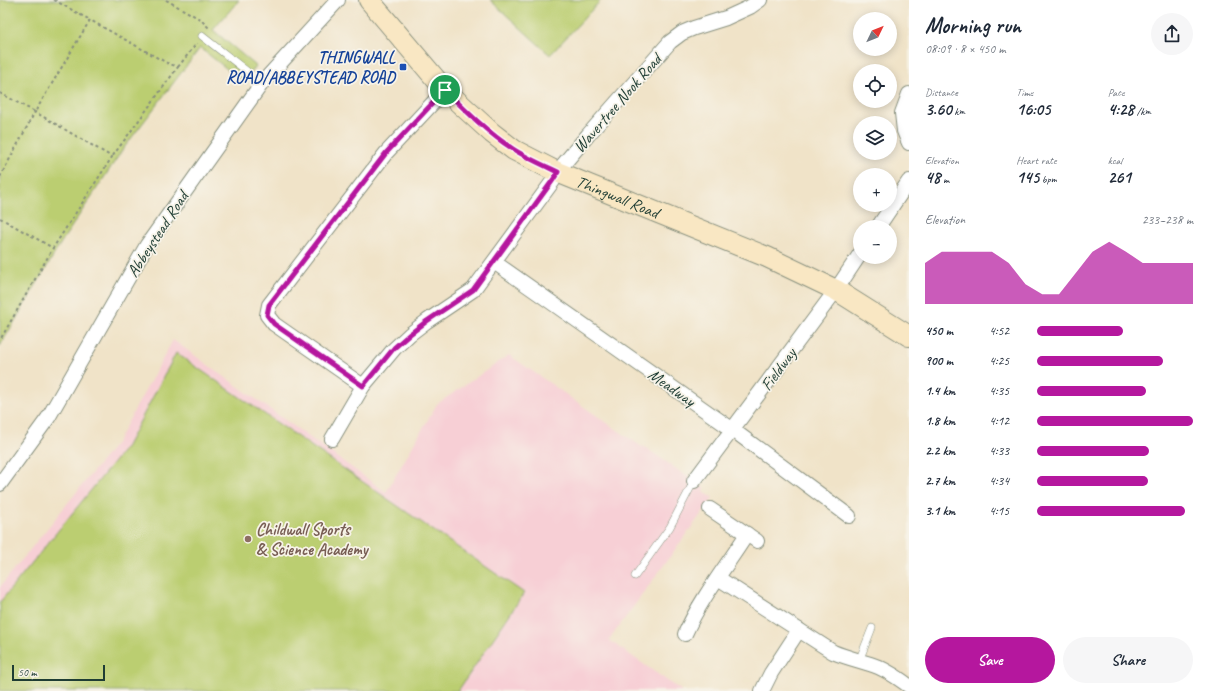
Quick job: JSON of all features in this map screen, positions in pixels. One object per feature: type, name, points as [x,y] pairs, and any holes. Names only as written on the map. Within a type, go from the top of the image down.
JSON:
[{"type":"street","name":"Abbeystead Road","points":[[0,484],[48,418],[147,244],[262,83],[338,0]]},
{"type":"street","name":"Thingwall Road","points":[[369,0],[445,90],[492,134],[514,150],[558,172],[767,257],[836,290],[909,336]]},
{"type":"street","name":"Wavertree Nook Road","points":[[332,439],[363,386],[394,348],[427,321],[473,290],[558,172],[588,134],[670,42],[694,28],[726,18],[750,7],[760,0]]},
{"type":"street","points":[[363,386],[274,324],[267,315],[269,305],[386,153],[445,90]]},
{"type":"street","points":[[909,94],[902,114],[904,131],[909,143]]},
{"type":"street","points":[[883,220],[909,181]]},
{"type":"street","name":"Meadway","points":[[494,262],[734,430],[849,516]]},
{"type":"street","name":"Fieldway","points":[[694,482],[734,430],[853,264]]},
{"type":"street","points":[[685,635],[705,595],[752,537],[710,509]]},
{"type":"street","points":[[718,578],[833,652],[881,668],[909,686]]},
{"type":"street","points":[[762,691],[771,673],[799,630]]},
{"type":"lane","points":[[205,38],[262,83]]},
{"type":"lane","points":[[635,576],[670,527],[694,482]]},
{"type":"lane","points":[[859,661],[872,628]]},
{"type":"path","points":[[54,0],[167,63],[178,67]]},
{"type":"path","points":[[0,340],[53,248],[112,157],[178,67],[205,38],[214,32],[200,19],[166,0]]},
{"type":"path","points":[[0,177],[35,112],[90,20]]},
{"type":"path","points":[[0,93],[112,157]]},
{"type":"path","points":[[0,218],[53,248]]},
{"type":"shaded area","name":"Childwall Sports & Science Academy","points":[[173,340],[386,492],[437,404],[509,355],[704,488],[703,491],[713,498],[609,640],[682,691],[0,691],[0,587],[117,442]]},
{"type":"green space","points":[[0,0],[239,0],[213,30],[256,66],[244,82],[200,48],[123,149],[62,241],[0,346]]},
{"type":"green space","points":[[490,0],[601,0],[550,55]]},
{"type":"green space","name":"Childwall Sports & Science Academy","points":[[176,353],[524,593],[458,691],[0,691],[0,602],[127,446]]},
{"type":"place","name":"THINGWALL ROAD/ABBEYSTEAD ROAD","points":[[403,67]]},
{"type":"place","name":"Childwall Sports & Science Academy","points":[[248,539]]},
{"type":"route","points":[[445,90],[492,134],[514,150],[558,172],[473,290],[410,334],[394,348],[363,386],[274,324],[267,315],[269,305],[386,153],[445,90]]}]
